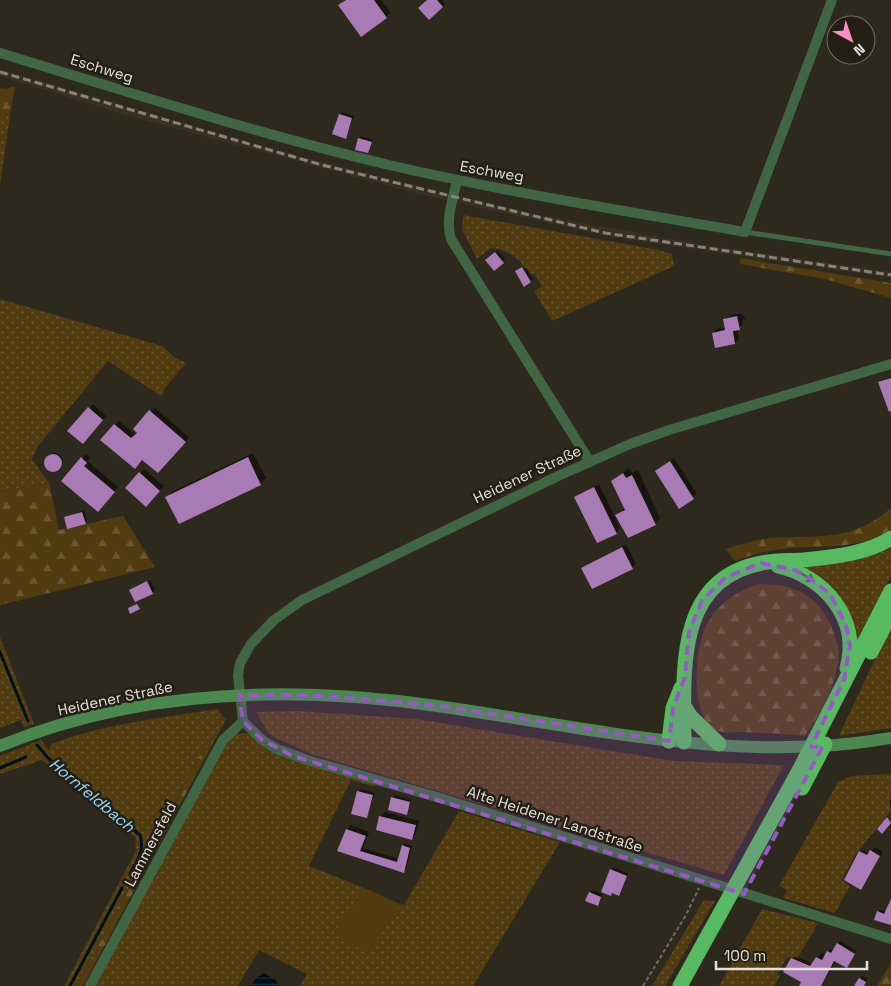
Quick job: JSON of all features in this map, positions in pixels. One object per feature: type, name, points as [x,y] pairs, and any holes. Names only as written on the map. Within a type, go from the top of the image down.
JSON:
[{"type":"highway","points":[[676,741],[684,706],[690,632],[702,600],[726,577],[761,563],[843,554],[882,544],[891,538]]},
{"type":"highway","points":[[761,563],[795,570],[811,579],[830,594],[846,625],[850,646],[849,661],[831,718]]},
{"type":"highway","points":[[691,986],[806,769],[891,591]]},
{"type":"highway","points":[[831,718],[891,613]]},
{"type":"highway","points":[[676,741],[673,708],[685,677]]},
{"type":"highway","points":[[684,706],[691,717],[719,744]]},
{"type":"highway","points":[[680,986],[734,902]]},
{"type":"main road","name":"Heidener Straße","points":[[0,746],[73,721],[111,712],[171,701],[239,695],[311,695],[435,706],[676,741],[719,744],[798,748],[891,738]]},
{"type":"street","points":[[745,232],[832,0]]},
{"type":"street","name":"Eschweg","points":[[0,53],[288,139],[457,180],[745,232]]},
{"type":"street","points":[[457,180],[449,215],[448,229],[451,239],[590,462]]},
{"type":"street","name":"Heidener Straße","points":[[239,695],[238,675],[240,664],[251,644],[274,620],[302,600],[590,462],[669,430],[891,364]]},
{"type":"street","points":[[239,695],[243,721]]},
{"type":"street","name":"Alte Heidener Landstraße","points":[[243,721],[262,740],[293,756],[440,798],[891,939]]},
{"type":"street","name":"Lammersfeld","points":[[90,986],[223,740],[243,721]]},
{"type":"lane","points":[[745,232],[891,254]]},
{"type":"path","points":[[643,986],[686,915],[702,881]]},
{"type":"highlighted area","points":[[761,563],[795,570],[811,579],[830,594],[846,625],[850,646],[844,680],[811,747],[823,746],[744,894],[293,756],[262,740],[243,721],[239,695],[311,695],[435,705],[669,741],[673,708],[685,677],[689,632],[702,600],[726,577]]},
{"type":"shaded area","points":[[0,69],[274,150],[528,213],[705,245],[891,272],[891,278],[606,236],[419,194],[129,116],[0,76]]},
{"type":"green space","points":[[15,86],[10,115],[0,113],[0,88],[6,89]]},
{"type":"green space","points":[[0,113],[10,115],[0,185]]},
{"type":"green space","points":[[463,215],[659,250],[672,254],[674,266],[552,321],[534,291],[542,286],[534,273],[530,275],[514,256],[491,248],[477,259],[462,229]]},
{"type":"green space","points":[[740,258],[891,283],[891,298],[825,279],[740,264]]},
{"type":"green space","points":[[0,299],[162,346],[174,357],[186,363],[164,389],[161,396],[108,361],[38,446],[32,459],[49,483],[0,492]]},
{"type":"green space","points":[[49,483],[59,530],[123,516],[155,567],[0,605],[0,492]]},
{"type":"green space","points":[[891,508],[891,528],[867,541],[839,546],[777,550],[735,561],[726,549],[766,539],[835,535],[849,532],[877,519]]},
{"type":"green space","points":[[891,547],[891,576],[859,642],[856,639],[847,613],[836,594],[829,586],[810,572],[796,566],[857,559]]},
{"type":"green space","points":[[758,584],[792,588],[811,598],[825,615],[836,640],[839,655],[832,687],[817,718],[805,736],[720,732],[708,724],[702,713],[698,698],[697,666],[702,636],[706,626],[716,611],[728,600]]},
{"type":"green space","points":[[891,626],[891,728],[839,736],[841,731]]},
{"type":"green space","points":[[0,637],[34,724],[24,727],[21,720],[0,728]]},
{"type":"green space","points":[[217,709],[226,720],[212,745],[202,751],[76,986],[64,986],[136,851],[135,837],[42,760],[0,774],[0,756],[41,740],[49,751],[51,744],[91,731],[133,722]]},
{"type":"green space","points":[[297,711],[416,719],[674,761],[784,765],[724,875],[311,754],[270,735],[256,712]]},
{"type":"green space","points":[[247,733],[284,757],[374,783],[375,787],[351,780],[309,866],[364,888],[335,932],[367,953],[400,904],[404,905],[459,811],[560,842],[473,986],[300,986],[307,974],[259,950],[238,986],[95,986],[225,746],[234,734]]},
{"type":"green space","points":[[212,745],[83,986],[76,986],[202,751]]},
{"type":"green space","points":[[891,774],[891,797],[889,801],[891,811],[858,851],[841,880],[850,886],[835,913],[783,898],[787,890],[779,886],[838,782],[852,776]]},
{"type":"green space","points":[[364,888],[400,904],[367,953],[335,932]]},
{"type":"green space","points":[[704,900],[715,901],[665,986],[652,986]]},
{"type":"green space","points":[[762,909],[818,923],[797,959],[787,957],[777,974],[780,976],[774,986],[719,986]]},
{"type":"green space","points":[[891,963],[891,986],[877,986]]},
{"type":"water","points":[[264,973],[276,980],[278,986],[251,986],[256,978]]},
{"type":"building","points":[[346,0],[374,0],[387,18],[361,37],[338,5]]},
{"type":"building","points":[[427,0],[437,0],[443,7],[429,20],[418,8]]},
{"type":"building","points":[[339,114],[352,118],[346,139],[332,134]]},
{"type":"building","points":[[358,138],[372,142],[368,153],[355,150]]},
{"type":"building","points":[[495,252],[504,263],[494,271],[485,260]]},
{"type":"building","points":[[522,267],[531,282],[524,287],[515,271]]},
{"type":"building","points":[[737,316],[740,330],[733,331],[735,344],[715,348],[712,333],[725,330],[723,319]]},
{"type":"building","points":[[891,378],[891,411],[889,412],[878,382]]},
{"type":"building","points":[[88,407],[103,420],[83,444],[67,431]]},
{"type":"building","points":[[149,410],[186,442],[158,473],[142,460],[135,469],[100,440],[114,424],[131,438],[137,433],[133,429]]},
{"type":"building","points":[[53,454],[59,457],[62,463],[59,469],[53,472],[47,469],[44,463],[47,457]]},
{"type":"building","points":[[81,457],[87,463],[84,466],[115,492],[98,512],[61,481]]},
{"type":"building","points":[[248,457],[261,485],[179,524],[165,497]]},
{"type":"building","points":[[670,461],[694,499],[679,509],[655,471]]},
{"type":"building","points":[[139,472],[160,491],[146,507],[125,488]]},
{"type":"building","points":[[623,473],[626,478],[632,475],[656,525],[628,538],[615,515],[625,510],[611,481]]},
{"type":"building","points":[[594,487],[617,534],[597,543],[574,497]]},
{"type":"building","points":[[82,512],[86,524],[67,529],[64,517]]},
{"type":"building","points":[[622,547],[633,569],[592,589],[581,568]]},
{"type":"building","points":[[147,581],[153,594],[135,602],[129,590]]},
{"type":"building","points":[[137,604],[140,609],[130,614],[128,608]]},
{"type":"building","points":[[357,791],[373,795],[367,818],[351,814]]},
{"type":"building","points":[[391,797],[410,802],[407,815],[388,810]]},
{"type":"building","points":[[379,816],[416,825],[412,840],[376,830]]},
{"type":"building","points":[[887,817],[891,823],[882,834],[877,829]]},
{"type":"building","points":[[346,829],[366,836],[360,851],[397,862],[402,845],[410,848],[404,873],[337,851]]},
{"type":"building","points":[[870,850],[880,856],[861,890],[844,880],[859,851],[867,855]]},
{"type":"building","points":[[610,869],[627,876],[619,896],[612,893],[611,896],[601,892]]},
{"type":"building","points":[[589,892],[601,897],[598,906],[585,901]]},
{"type":"building","points":[[891,899],[891,925],[874,920],[877,911],[884,914]]},
{"type":"building","points":[[837,943],[855,954],[847,968],[834,961],[821,986],[799,986],[801,982],[783,972],[791,958],[810,966],[816,957],[822,960],[827,951],[831,953]]},
{"type":"building","points":[[859,978],[866,982],[864,986],[854,986]]},
{"type":"waterway","name":"Hornfeldbach","points":[[0,652],[28,721]]},
{"type":"waterway","name":"Hornfeldbach","points":[[37,745],[48,758],[140,835],[141,851],[130,874]]},
{"type":"waterway","points":[[0,768],[26,757]]},
{"type":"waterway","name":"Hornfeldbach","points":[[70,986],[122,888]]},
{"type":"railway","points":[[0,72],[322,165],[605,233],[891,275]]}]
